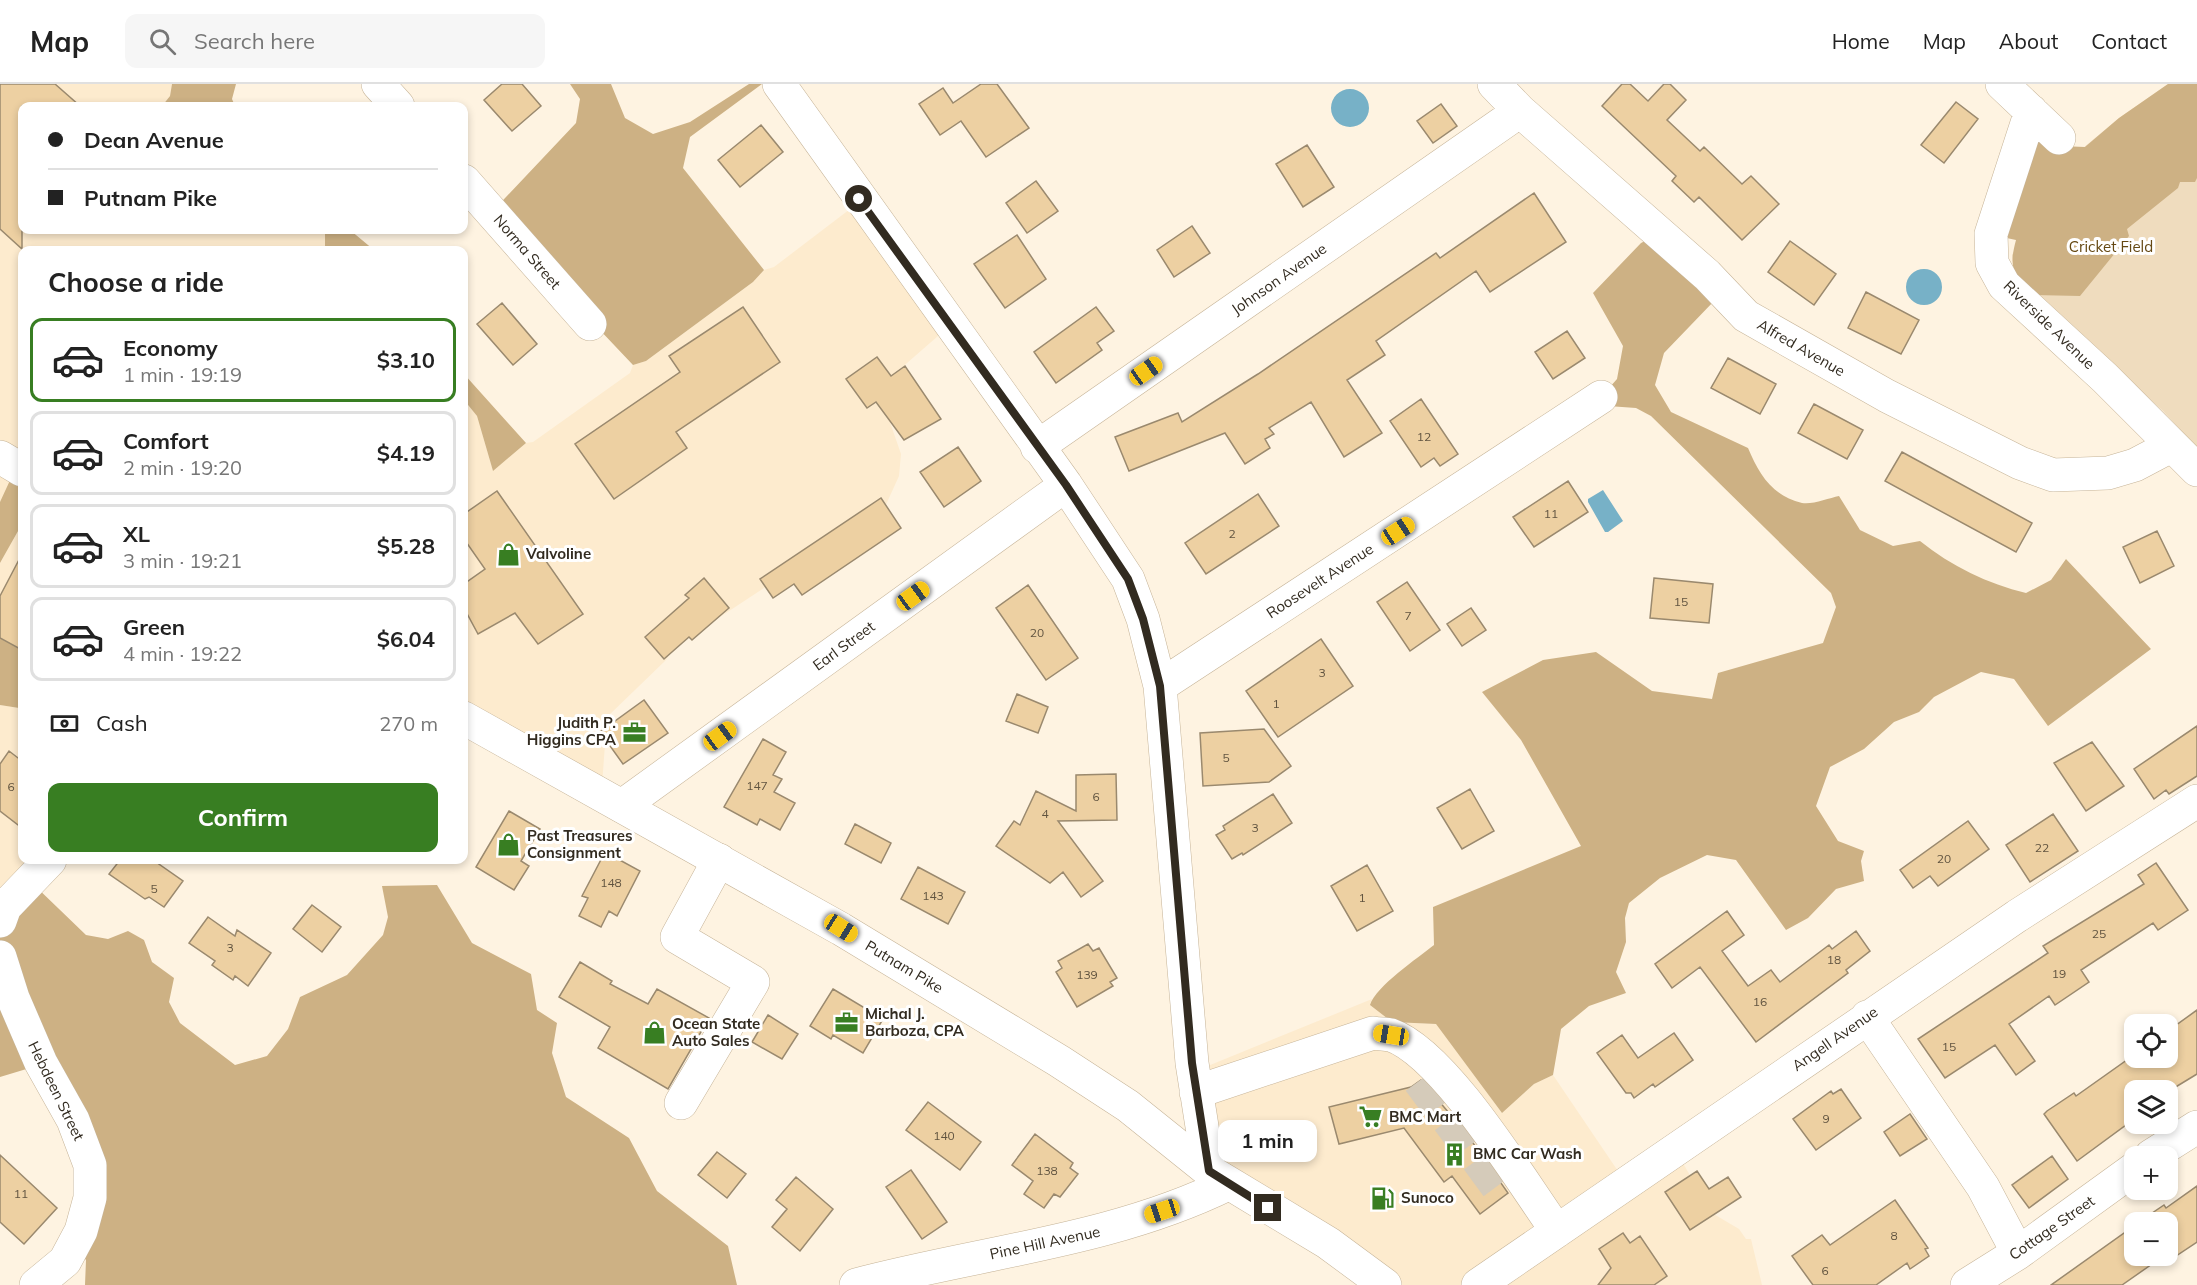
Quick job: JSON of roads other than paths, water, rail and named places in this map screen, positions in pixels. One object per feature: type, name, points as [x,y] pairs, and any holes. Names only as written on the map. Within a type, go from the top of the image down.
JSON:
[{"type":"street","points":[[378,84],[394,102]]},
{"type":"street","points":[[779,84],[1066,485],[1128,579],[1143,619],[1160,686],[1196,1092],[1219,1177]]},
{"type":"street","name":"Alfred Avenue","points":[[1494,84],[1520,111],[1707,275],[1746,316],[1887,396],[2020,463],[2053,475],[2108,473],[2135,465],[2171,446]]},
{"type":"street","points":[[2002,84],[2059,138]]},
{"type":"street","name":"Johnson Avenue","points":[[1037,447],[1520,111]]},
{"type":"street","name":"Riverside Avenue","points":[[2031,111],[1991,234],[1992,263],[2004,285],[2105,378],[2197,470]]},
{"type":"street","name":"Norma Street","points":[[468,186],[590,324]]},
{"type":"street","name":"Roosevelt Avenue","points":[[1160,686],[1601,397]]},
{"type":"street","points":[[0,457],[18,468]]},
{"type":"street","name":"Earl Street","points":[[622,806],[1066,485]]},
{"type":"street","name":"Putnam Pike","points":[[468,720],[841,928],[1059,1061],[1128,1106],[1219,1177],[1328,1243],[1385,1285]]},
{"type":"street","name":"Angell Avenue","points":[[1478,1285],[1549,1220],[1867,1017],[2020,913],[2197,801]]},
{"type":"street","points":[[681,1103],[753,982],[676,937],[719,860]]},
{"type":"street","points":[[0,921],[5,907],[46,864]]},
{"type":"street","name":"Hebdeen Street","points":[[0,957],[13,998],[41,1063],[73,1120],[90,1165],[90,1198],[84,1220],[65,1261],[36,1285]]},
{"type":"street","points":[[1867,1017],[1983,1187],[2018,1253]]},
{"type":"street","points":[[1196,1092],[1373,1033],[1391,1035],[1419,1067],[1462,1097],[1549,1220]]},
{"type":"street","points":[[2166,1146],[2197,1126]]},
{"type":"street","name":"Cottage Street","points":[[1967,1285],[2018,1253],[2124,1176]]},
{"type":"street","name":"Pine Hill Avenue","points":[[856,1285],[1102,1230],[1194,1200],[1219,1177]]},
{"type":"street","points":[[1504,1196],[1513,1206],[1549,1220]]},
{"type":"water","points":[[1350,89],[1364,94],[1369,108],[1364,122],[1350,127],[1336,122],[1331,108],[1336,94]]},
{"type":"water","points":[[1924,269],[1937,274],[1942,287],[1937,300],[1924,305],[1911,300],[1906,287],[1911,274]]},
{"type":"water","points":[[1603,490],[1623,521],[1608,532],[1605,532],[1588,502],[1588,499]]},
{"type":"tunnel","points":[[1419,1081],[1504,1196]]},
{"type":"place","name":"Valvoline","points":[[508,554]]},
{"type":"place","name":"Judith P. Higgins CPA","points":[[634,732]]},
{"type":"place","name":"Past Treasures Consignment","points":[[509,845]]},
{"type":"place","name":"Michal J. Barboza, CPA","points":[[847,1023]]},
{"type":"place","name":"Ocean State Auto Sales","points":[[654,1033]]},
{"type":"place","name":"BMC Mart","points":[[1371,1117]]},
{"type":"place","name":"BMC Car Wash","points":[[1455,1154]]},
{"type":"place","name":"Sunoco","points":[[1383,1198]]},
{"type":"park label","name":"Cricket Field","points":[[2111,247]]}]
